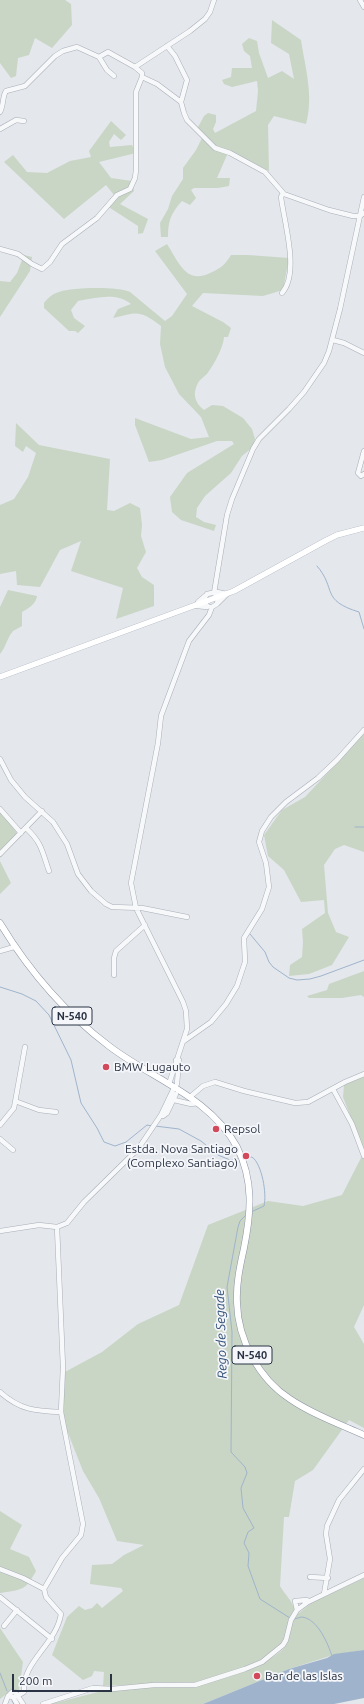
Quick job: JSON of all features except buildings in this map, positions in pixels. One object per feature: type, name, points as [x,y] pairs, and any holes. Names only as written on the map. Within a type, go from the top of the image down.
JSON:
[{"type":"highway","name":"N-540","points":[[0,923],[14,946],[42,983],[80,1024],[125,1058],[198,1102],[219,1122],[236,1147],[247,1174],[250,1218],[237,1284],[237,1304],[239,1320],[249,1351],[265,1377],[288,1398],[303,1407],[364,1435]]},
{"type":"main road","points":[[0,677],[196,606],[208,606],[216,595],[227,594],[253,582],[337,535],[364,528]]},
{"type":"street","points":[[135,67],[205,19],[210,12],[214,0]]},
{"type":"street","points":[[360,0],[364,7]]},
{"type":"street","points":[[167,46],[175,56],[187,80],[182,102],[187,120],[215,148],[230,153],[265,172],[283,193],[329,210],[353,216],[362,214]]},
{"type":"street","points":[[0,112],[3,106],[2,95],[6,91],[25,86],[55,56],[77,47],[99,57],[107,70],[114,76]]},
{"type":"street","points":[[0,249],[18,254],[42,269],[50,262],[62,244],[97,218],[117,195],[130,188],[135,178],[136,170],[136,92],[142,77],[142,73],[135,67],[108,52],[99,57]]},
{"type":"street","points":[[142,77],[157,84],[182,102]]},
{"type":"street","points":[[0,129],[16,120],[24,121]]},
{"type":"street","points":[[282,293],[289,280],[291,269],[291,256],[281,197],[283,193]]},
{"type":"street","points":[[217,604],[216,595],[227,515],[232,499],[253,448],[262,436],[304,392],[324,363],[333,340],[362,214],[364,197]]},
{"type":"street","points":[[333,340],[344,343],[364,353]]},
{"type":"street","points":[[364,451],[358,468],[358,473],[361,476],[364,474]]},
{"type":"street","points":[[196,606],[198,602],[209,593],[216,595]]},
{"type":"street","points":[[208,606],[217,604],[227,594]]},
{"type":"street","points":[[161,1115],[163,1116],[166,1113],[174,1100],[176,1060],[187,1029],[186,1011],[183,1002],[136,908],[131,883],[158,743],[161,716],[189,641],[209,615],[205,596]]},
{"type":"street","points":[[184,1041],[211,1022],[226,1004],[237,986],[245,962],[244,938],[262,909],[269,887],[266,863],[259,842],[262,831],[271,817],[286,802],[318,778],[337,760],[364,730]]},
{"type":"street","points":[[0,759],[25,797],[53,822],[67,844],[78,874],[91,891],[112,907],[136,908],[187,917]]},
{"type":"street","points":[[0,809],[21,833]]},
{"type":"street","points":[[0,854],[42,811]]},
{"type":"street","points":[[26,828],[42,846],[49,871]]},
{"type":"street","points":[[114,975],[114,958],[116,951],[145,925]]},
{"type":"street","points":[[0,951],[14,946]]},
{"type":"street","points":[[0,1125],[14,1108],[25,1047]]},
{"type":"street","points":[[0,1231],[39,1225],[57,1227],[67,1222],[84,1202],[133,1155],[151,1132],[174,1087],[179,1060],[176,1060]]},
{"type":"street","points":[[190,1097],[203,1086],[215,1082],[244,1092],[295,1103],[308,1102],[345,1082],[364,1074]]},
{"type":"street","points":[[333,1089],[352,1124],[364,1156]]},
{"type":"street","points":[[174,1100],[192,1104],[198,1102]]},
{"type":"street","points":[[15,1101],[39,1110],[56,1112]]},
{"type":"street","points":[[0,1139],[13,1150]]},
{"type":"street","points":[[17,1696],[24,1692],[24,1678],[30,1666],[52,1639],[60,1620],[61,1614],[46,1597],[44,1589],[62,1558],[79,1538],[83,1524],[61,1412],[63,1367],[57,1227]]},
{"type":"street","points":[[0,1392],[18,1406],[33,1410],[61,1412]]},
{"type":"street","points":[[324,1594],[328,1578],[330,1559],[326,1534],[327,1526],[339,1500],[364,1469]]},
{"type":"street","points":[[0,1569],[23,1578],[44,1589]]},
{"type":"street","points":[[43,1704],[93,1688],[112,1689],[144,1686],[195,1685],[245,1669],[262,1662],[283,1646],[286,1640],[288,1628],[296,1611],[308,1602],[364,1575]]},
{"type":"street","points":[[310,1577],[328,1578]]},
{"type":"street","points":[[0,1597],[52,1639]]},
{"type":"street","points":[[296,1611],[295,1601],[307,1600],[308,1602]]},
{"type":"street","points":[[4,1626],[17,1610]]},
{"type":"street","points":[[6,1704],[8,1696],[12,1692],[23,1704]]},
{"type":"street","points":[[8,1696],[13,1697],[17,1704]]},
{"type":"green space","points":[[0,0],[65,0],[71,4],[72,25],[52,48],[35,38],[29,55],[18,58],[16,76],[11,78],[0,63]]},
{"type":"green space","points":[[272,20],[301,40],[309,92],[306,124],[274,116],[268,125],[269,171],[252,162],[227,155],[217,178],[230,178],[229,186],[218,188],[194,188],[191,190],[196,198],[190,205],[182,201],[175,209],[171,218],[168,237],[161,237],[160,223],[168,209],[172,196],[183,179],[183,168],[196,150],[202,138],[197,129],[204,116],[208,113],[216,115],[216,122],[213,129],[215,133],[256,111],[258,91],[257,81],[232,87],[224,84],[222,80],[231,77],[232,68],[252,68],[250,56],[244,51],[242,44],[249,38],[257,41],[259,53],[268,78],[282,71],[294,79],[289,54],[271,43]]},
{"type":"green space","points":[[111,121],[126,135],[121,140],[114,134],[109,142],[110,147],[132,145],[136,153],[99,162],[111,178],[132,181],[134,191],[120,204],[148,219],[143,233],[138,234],[138,226],[107,206],[114,195],[106,185],[64,219],[4,162],[13,155],[27,172],[47,173],[70,161],[91,157],[89,151]]},
{"type":"green space","points":[[167,244],[179,264],[189,274],[195,276],[202,276],[217,269],[225,264],[231,255],[289,258],[283,290],[263,296],[203,293],[192,306],[223,322],[231,328],[228,337],[224,337],[220,351],[212,366],[207,374],[198,383],[195,391],[195,398],[204,410],[212,405],[223,406],[243,418],[252,429],[255,439],[253,447],[242,456],[231,473],[205,496],[197,508],[196,517],[204,522],[216,525],[214,531],[181,520],[172,512],[170,497],[187,473],[234,444],[232,441],[217,441],[162,460],[149,462],[135,425],[135,418],[191,439],[209,437],[201,417],[179,394],[165,367],[160,344],[161,326],[148,317],[138,314],[128,314],[113,318],[118,309],[131,304],[119,298],[99,297],[78,301],[71,310],[74,318],[85,326],[78,333],[75,331],[69,331],[44,308],[44,303],[48,299],[54,294],[62,291],[82,288],[115,289],[130,292],[165,321],[172,316],[187,294],[155,251]]},
{"type":"green space","points":[[24,255],[32,257],[30,271],[0,317],[0,281],[10,282],[17,273]]},
{"type":"green space","points":[[16,423],[39,445],[110,459],[107,510],[114,511],[130,503],[140,508],[142,525],[141,536],[146,552],[137,568],[142,577],[154,585],[154,606],[116,619],[123,588],[71,571],[81,541],[60,550],[40,587],[17,585],[16,571],[0,574],[0,505],[14,499],[28,477],[36,453],[26,446],[23,452],[15,446]]},
{"type":"green space","points":[[8,590],[37,596],[34,604],[22,612],[22,626],[13,631],[0,654],[0,607]]},
{"type":"green space","points":[[364,734],[364,852],[344,845],[335,849],[324,865],[328,913],[336,932],[349,937],[332,965],[309,974],[289,976],[290,965],[302,957],[302,929],[325,913],[324,900],[301,902],[284,870],[268,856],[264,835],[282,810],[305,797]]},
{"type":"green space","points":[[0,810],[19,836],[0,858]]},
{"type":"green space","points":[[0,861],[11,883],[0,894]]},
{"type":"green space","points":[[364,971],[364,997],[361,995],[342,998],[309,998],[307,996],[327,990],[329,984]]},
{"type":"green space","points":[[364,1074],[364,1152],[343,1097],[344,1085]]},
{"type":"green space","points":[[364,1152],[364,1305],[354,1327],[364,1344],[364,1428],[349,1420],[313,1470],[295,1481],[289,1517],[284,1517],[280,1586],[295,1610],[293,1613],[299,1613],[311,1603],[364,1578],[364,1650],[333,1655],[289,1669],[203,1704],[51,1704],[98,1692],[102,1689],[196,1686],[206,1684],[243,1672],[256,1666],[277,1654],[284,1648],[289,1638],[291,1628],[280,1647],[261,1660],[240,1669],[200,1682],[103,1686],[104,1672],[94,1671],[92,1676],[83,1680],[52,1655],[67,1617],[79,1606],[85,1610],[92,1608],[97,1603],[102,1608],[123,1591],[121,1588],[90,1584],[92,1565],[112,1564],[124,1555],[144,1545],[117,1541],[99,1498],[83,1471],[64,1423],[63,1373],[102,1352],[138,1324],[179,1305],[208,1225],[268,1201],[303,1206],[342,1195]]},
{"type":"green space","points":[[0,1511],[22,1525],[10,1549],[29,1557],[36,1571],[23,1588],[1,1593],[0,1593]]},
{"type":"green space","points":[[0,1628],[23,1662],[19,1690],[10,1691],[0,1699]]},
{"type":"water","points":[[364,1650],[364,1698],[334,1704],[203,1704],[289,1669],[327,1658],[334,1654]]},
{"type":"waterway","points":[[317,566],[327,581],[334,598],[347,608],[359,612],[364,629]]},
{"type":"waterway","points":[[355,827],[364,827]]},
{"type":"waterway","points":[[250,934],[265,952],[273,967],[289,978],[297,980],[321,976],[364,960]]},
{"type":"waterway","name":"Rego de Segade","points":[[0,987],[22,994],[36,1001],[49,1015],[71,1060],[81,1103],[104,1142],[115,1146],[126,1142],[147,1125],[152,1126]]},
{"type":"waterway","name":"Rego de Segade","points":[[155,1126],[179,1129],[201,1141],[218,1155],[230,1160],[239,1158]]},
{"type":"waterway","name":"Rego de Segade","points":[[244,1158],[252,1157],[259,1166],[265,1194],[264,1206],[251,1212]]},
{"type":"waterway","name":"Rego de Segade","points":[[247,1214],[240,1221],[238,1227],[227,1287],[232,1332],[231,1452],[245,1467],[247,1473],[241,1488],[243,1508],[254,1528],[248,1532],[244,1543],[249,1553],[248,1566],[260,1599],[290,1618]]},
{"type":"waterway","name":"Rego de Segade","points":[[293,1619],[302,1617],[313,1622],[322,1633],[332,1656]]},
{"type":"waterway","points":[[0,1673],[7,1691]]},
{"type":"place","name":"BMW Lugauto","points":[[106,1067]]},
{"type":"place","name":"Repsol","points":[[216,1129]]},
{"type":"place","name":"Estda. Nova Santiago (Complexo Santiago)","points":[[246,1156]]},
{"type":"place","name":"Bar de las Islas","points":[[257,1676]]}]
